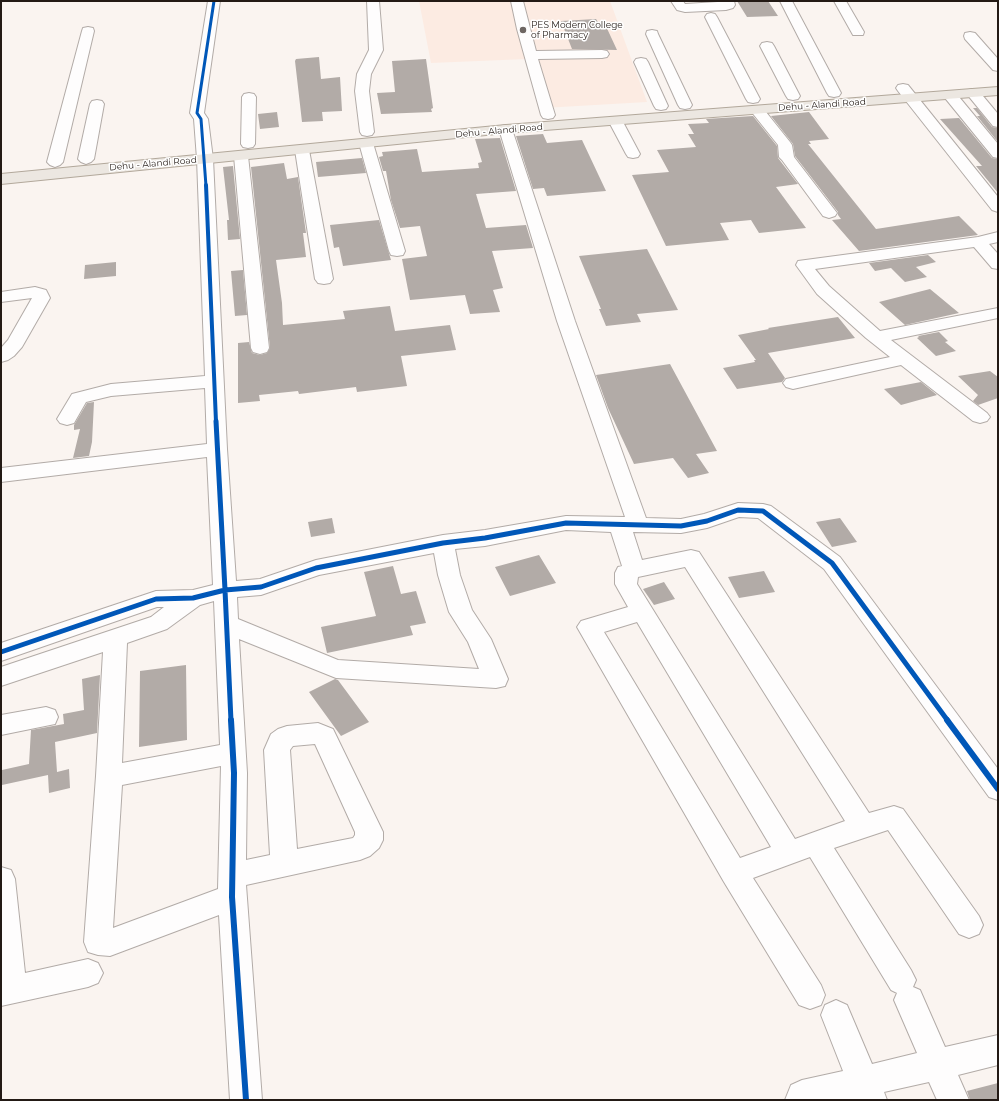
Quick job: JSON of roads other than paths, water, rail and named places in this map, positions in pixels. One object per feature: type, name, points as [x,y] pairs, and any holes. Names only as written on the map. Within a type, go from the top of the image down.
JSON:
[{"type":"main road","name":"Dehu - Alandi Road","points":[[244,150],[302,150],[367,138],[616,122],[755,105],[908,93],[998,81]]},
{"type":"main road","name":"Dehu - Alandi Road","points":[[1,167],[86,159],[244,150],[367,138],[548,115],[662,106],[755,105],[793,96],[834,93],[908,93],[950,95],[998,91]]},
{"type":"main road","name":"Dehu - Alandi Road","points":[[1,179],[205,153]]},
{"type":"street","points":[[214,1],[206,82],[208,113],[201,119],[205,153],[233,753],[232,886],[246,1100]]},
{"type":"street","points":[[206,82],[225,1]]},
{"type":"street","points":[[373,1],[376,50],[368,65],[363,80],[362,90],[367,138],[397,251]]},
{"type":"street","points":[[517,1],[548,115]]},
{"type":"street","points":[[677,1],[681,7],[685,8],[726,6],[730,5],[728,1]]},
{"type":"street","points":[[786,1],[834,93]]},
{"type":"street","points":[[840,1],[858,32]]},
{"type":"street","points":[[711,17],[755,105],[785,145],[787,157],[829,213]]},
{"type":"street","points":[[55,162],[88,31]]},
{"type":"street","points":[[652,34],[685,105]]},
{"type":"street","points":[[970,36],[998,67]]},
{"type":"street","points":[[767,46],[793,96]]},
{"type":"street","points":[[531,55],[602,54]]},
{"type":"street","points":[[641,62],[662,106]]},
{"type":"street","points":[[908,93],[998,207]]},
{"type":"street","points":[[973,93],[998,123]]},
{"type":"street","points":[[950,95],[998,154]]},
{"type":"street","points":[[249,97],[244,150],[260,348]]},
{"type":"street","points":[[86,159],[97,104]]},
{"type":"street","points":[[616,122],[633,154]]},
{"type":"street","points":[[506,130],[629,524],[634,570]]},
{"type":"street","points":[[302,150],[324,279]]},
{"type":"street","points":[[980,417],[877,337],[823,290],[804,265],[978,242],[998,237]]},
{"type":"street","points":[[978,242],[998,264]]},
{"type":"street","points":[[1,297],[35,292],[40,294],[41,298],[16,343],[8,352],[1,356]]},
{"type":"street","points":[[877,337],[998,313]]},
{"type":"street","points":[[793,384],[904,358]]},
{"type":"street","points":[[67,419],[79,398],[111,390],[215,381]]},
{"type":"street","points":[[1,475],[218,449]]},
{"type":"street","points":[[1,652],[156,599],[193,598],[225,590],[261,587],[316,568],[443,543],[566,523],[681,526],[707,521],[738,510],[763,511],[832,563],[998,789]]},
{"type":"street","points":[[226,624],[336,669],[496,679],[479,639],[461,612],[449,575],[443,543]]},
{"type":"street","points":[[789,853],[642,612],[626,584],[626,574],[634,570],[691,558],[863,826]]},
{"type":"street","points":[[1,677],[159,623],[193,598]]},
{"type":"street","points":[[642,612],[589,627],[734,873],[810,995]]},
{"type":"street","points":[[115,638],[109,776],[98,942],[110,943],[232,886],[284,864],[360,848],[369,840],[369,832],[324,736],[318,732],[287,736],[280,741],[277,750],[284,864]]},
{"type":"street","points":[[1,726],[46,717]]},
{"type":"street","points":[[109,776],[233,753]]},
{"type":"street","points":[[734,873],[863,826],[894,817],[969,925]]},
{"type":"street","points":[[816,843],[905,990],[953,1100]]},
{"type":"street","points":[[1,879],[7,991],[88,973]]},
{"type":"street","points":[[836,1015],[867,1091]]},
{"type":"street","points":[[801,1100],[802,1096],[867,1091],[937,1064],[998,1050]]},
{"type":"place","name":"PES Modern College of Pharmacy","points":[[523,30]]}]
